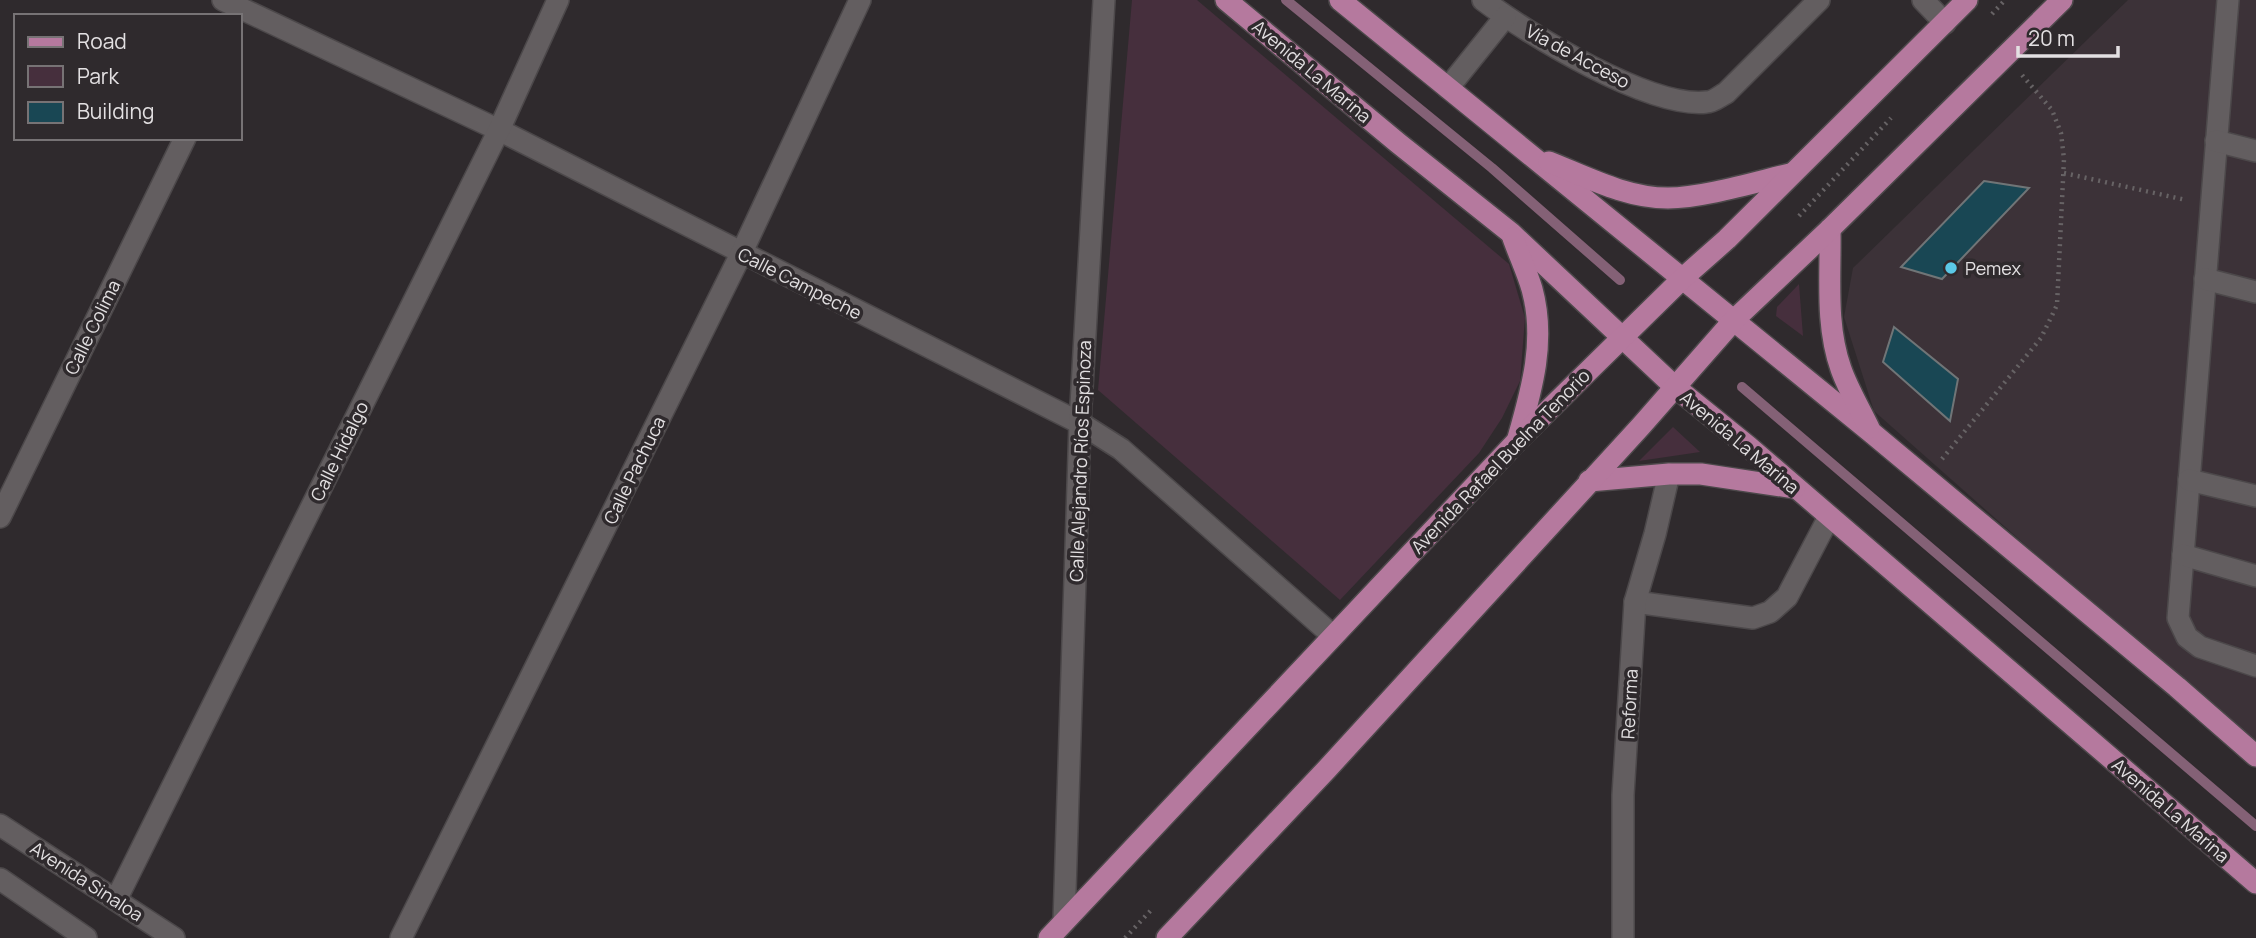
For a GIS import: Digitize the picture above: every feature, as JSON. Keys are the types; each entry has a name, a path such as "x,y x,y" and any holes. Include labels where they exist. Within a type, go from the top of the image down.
{"main road":[{"name":"Avenida La Marina","path":"1226,0 1511,233 1675,387 2256,883"},
{"path":"1340,0 1872,433 2256,756"},
{"name":"Avenida Rafael Buelna Tenorio","path":"1049,938 1518,440 1717,248 1967,0"},
{"path":"1167,938 1327,769 1734,320 2062,0"},
{"path":"1530,154 1620,190 1669,198 1695,195 1790,174"},
{"path":"1830,229 1829,307 1833,339 1841,370 1872,433"},
{"path":"1511,233 1532,288 1537,313 1534,381 1518,440"},
{"path":"1589,481 1669,474 1713,475 1795,488"}],"street":[{"name":"Calle Campeche","path":"223,0 499,130 1080,423 1121,449 1332,635"},
{"name":"Calle Hidalgo","path":"116,900 499,130 558,0"},
{"name":"Calle Pachuca","path":"401,938 741,254 860,0"},
{"name":"Calle Alejandro Ríos Espinoza","path":"1064,922 1080,423 1104,0"},
{"name":"Vía de Acceso","path":"1483,0 1505,17 1616,80 1665,97 1709,103 1726,93 1819,0"},
{"path":"1923,0 1945,23"},
{"path":"2228,0 2178,618 2187,637 2200,647 2256,666"},
{"name":"Vía de Acceso","path":"1448,88 1505,17"},
{"name":"Calle Colima","path":"0,517 184,140"},
{"path":"2216,141 2256,151"},
{"path":"2205,279 2256,292"},
{"name":"Reforma","path":"1623,938 1623,795 1634,602 1655,534 1669,474"},
{"path":"2189,480 2256,496"},
{"path":"1634,602 1753,618 1770,612 1787,597 1829,517"},
{"path":"2183,555 2256,576"},
{"name":"Avenida Sinaloa","path":"0,825 174,938"},
{"path":"0,879 81,937"}],"path":[{"path":"1926,478 2040,338 2057,305 2064,173 2060,133 2052,110 2006,55"},
{"path":"2064,173 2211,205"}],"shaded area":[{"path":"2128,0 2256,0 2256,749 1874,411 1844,317 1853,268"}],"green space":[{"path":"1132,0 1197,0 1509,264 1525,318 1520,381 1502,418 1479,453 1340,600 1098,390"},
{"path":"1799,284 1803,336 1776,316 1777,307"},
{"path":"1673,427 1700,452 1639,461"}],"building":[{"path":"1984,181 2029,188 1942,279 1901,267"},
{"path":"1894,327 1958,379 1950,421 1883,362"}],"waterway":[{"path":"1286,0 1492,168 1620,280"},
{"path":"1742,387 2256,826"}],"place":[{"name":"Pemex","path":"1951,268"}]}
